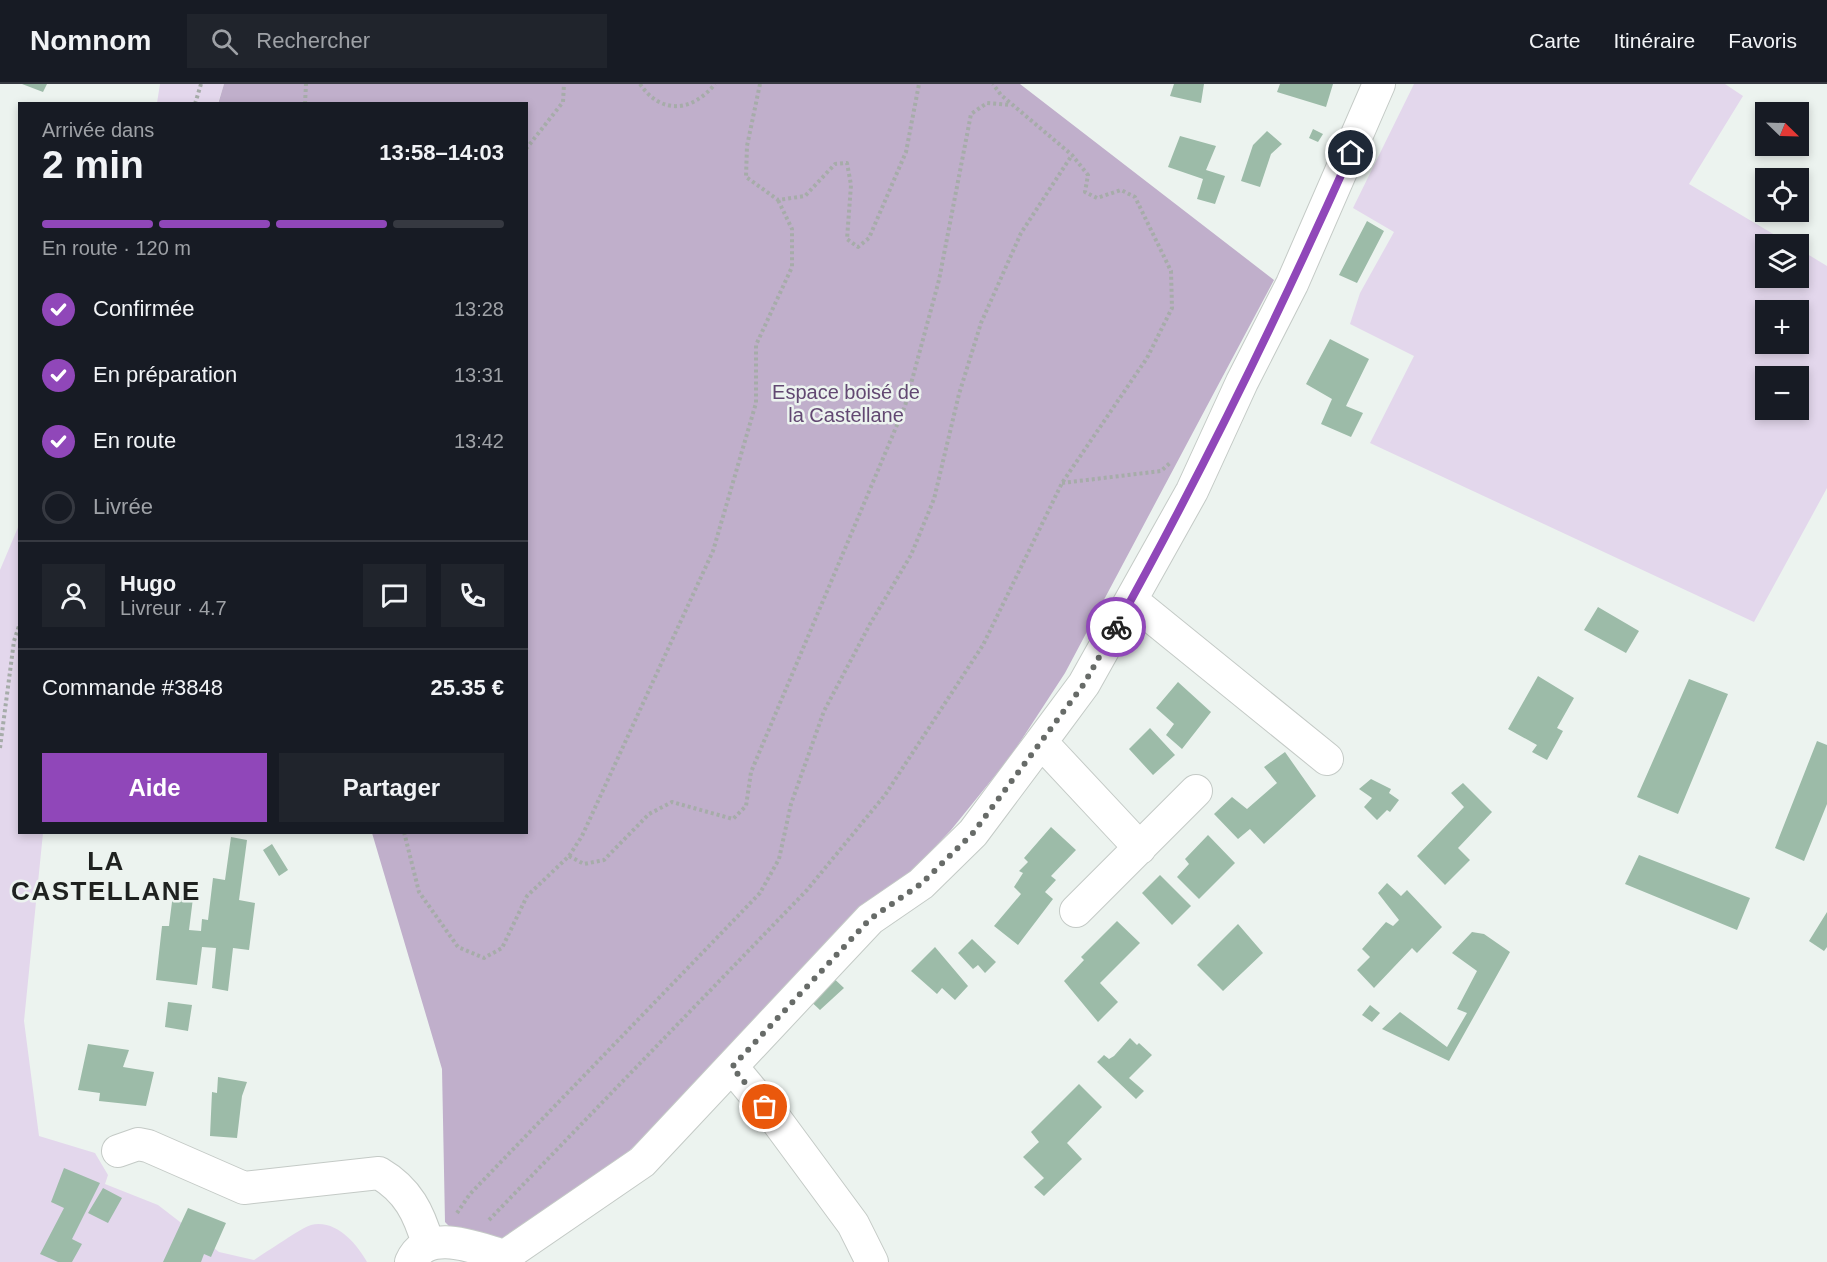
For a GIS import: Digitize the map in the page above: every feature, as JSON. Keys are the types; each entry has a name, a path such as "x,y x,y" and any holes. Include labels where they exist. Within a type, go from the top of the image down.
{"street":[{"path":"118,1151 138,1144 148,1146 244,1188 379,1173 408,1196 419,1214 429,1249 505,1256 642,1162 870,919 921,884 973,833 1084,684 1192,490 1242,382 1293,284 1379,84"},
{"path":"1131,600 1326,759"},
{"path":"1041,742 1140,848"},
{"path":"1076,911 1196,791"},
{"path":"732,1067 777,1121 853,1224 872,1262"}],"path":[{"path":"196,102 201,84"},
{"path":"305,102 306,84"},
{"path":"528,146 563,102 564,84"},
{"path":"640,84 650,99 673,108 704,98 715,84"},
{"path":"404,834 419,892 458,947 484,958 502,948 527,896 569,856 582,836 713,551 756,403 756,345 792,267 792,229 778,200 746,177 747,146 760,84"},
{"path":"778,200 805,196 834,164 847,164 851,185 847,239 858,247 869,238 906,152 920,84"},
{"path":"485,1224 807,890 885,795 983,645 1062,483 1147,358 1172,308 1171,271 1135,197 1121,190 1097,198 1085,192 1088,175 1072,155 1012,105 993,84"},
{"path":"569,856 584,864 604,860 648,814 672,802 734,819 746,806 751,772 905,406 939,280 970,114 987,103 1012,105"},
{"path":"429,1249 454,1231 456,1215 470,1194 760,892 779,859 791,804 824,711 910,555 934,499 959,394 981,323 1021,233 1072,155"},
{"path":"1062,483 1161,471"},
{"path":"0,748 17,641"}],"shaded area":[{"path":"160,84 224,84 218,102 157,102"},
{"path":"1414,84 1725,84 1743,96 1689,184 1773,234 1755,234 1755,288 1809,288 1809,255 1827,266 1827,488 1754,622 1370,443 1414,356 1350,324 1360,293 1394,232 1353,208"},
{"path":"18,527 18,834 43,834 24,1021 39,1136 95,1153 108,1175 105,1184 158,1205 219,1252 254,1260 292,1235 311,1225 320,1224 345,1234 367,1262 0,1262 0,570"}],"green space":[{"name":"Espace boisé de la Castellane","path":"224,84 1020,84 1274,280 1065,673 1011,756 951,830 727,1066 528,1238 509,1251 454,1231 445,1222 442,1069 372,834 528,834 528,102 219,102"}],"building":[{"path":"22,84 47,84 43,92"},
{"path":"1174,84 1204,84 1201,103 1170,96"},
{"path":"1280,84 1333,84 1326,107 1277,92"},
{"path":"1313,129 1323,134 1318,142 1309,138"},
{"path":"1267,131 1282,144 1271,154 1260,187 1241,181 1253,145"},
{"path":"1180,136 1216,146 1206,170 1225,176 1215,204 1197,199 1203,179 1168,167"},
{"path":"1367,221 1384,231 1357,283 1339,275"},
{"path":"1330,339 1369,359 1346,406 1363,413 1351,437 1321,424 1332,399 1306,384"},
{"path":"1598,607 1639,631 1626,653 1584,630"},
{"path":"1538,676 1574,698 1557,728 1563,731 1547,760 1532,752 1537,745 1508,729"},
{"path":"1689,679 1728,694 1678,814 1637,797"},
{"path":"1178,682 1211,712 1182,749 1166,735 1174,724 1156,708"},
{"path":"1150,728 1175,755 1153,775 1129,749"},
{"path":"1817,741 1827,745 1827,804 1804,861 1775,848"},
{"path":"1285,752 1316,796 1264,844 1250,829 1238,839 1214,814 1232,797 1247,809 1277,783 1264,767"},
{"path":"1371,779 1391,789 1389,793 1399,800 1390,812 1387,810 1377,820 1364,807 1372,798 1359,789"},
{"path":"1463,783 1492,812 1458,848 1470,860 1445,885 1417,856 1464,807 1451,793"},
{"path":"1051,827 1076,850 1051,876 1056,880 1045,892 1053,899 1018,945 994,926 1021,894 1014,887 1023,873 1019,871 1028,862 1024,858"},
{"path":"1208,835 1235,863 1199,899 1177,877 1189,864 1185,859"},
{"path":"231,837 247,840 239,900 255,903 249,950 233,948 228,991 212,988 216,948 202,947 197,985 156,980 162,926 169,926 173,894 193,898 189,930 201,931 202,919 208,920 213,878 225,880"},
{"path":"272,844 288,870 279,876 263,850"},
{"path":"1639,855 1750,898 1737,930 1625,884"},
{"path":"1160,875 1191,906 1172,925 1142,893"},
{"path":"1387,883 1401,896 1407,890 1442,927 1417,953 1412,948 1374,988 1357,970 1370,957 1362,949 1386,922 1393,926 1399,920 1378,893"},
{"path":"1827,912 1827,947 1824,951 1809,941"},
{"path":"1117,921 1140,943 1100,983 1118,1002 1098,1022 1064,981 1084,960 1081,957"},
{"path":"1238,924 1263,953 1223,991 1197,965"},
{"path":"1472,932 1484,934 1510,952 1449,1061 1382,1029 1400,1012 1447,1047 1467,1013 1457,1009 1477,971 1452,953"},
{"path":"972,939 996,962 985,973 978,965 973,969 958,953"},
{"path":"935,947 968,986 955,1000 942,988 937,994 911,971"},
{"path":"828,973 844,988 820,1010 805,996"},
{"path":"168,1002 192,1005 188,1031 165,1027"},
{"path":"1370,1005 1380,1013 1372,1022 1362,1015"},
{"path":"1130,1038 1152,1055 1129,1078 1144,1091 1136,1099 1097,1062 1104,1055 1109,1059 1114,1056"},
{"path":"88,1044 129,1050 123,1067 154,1072 146,1106 99,1101 100,1093 78,1090"},
{"path":"218,1077 247,1082 242,1096 237,1138 210,1136 212,1092 217,1093"},
{"path":"1079,1084 1102,1107 1067,1143 1082,1159 1044,1196 1034,1187 1044,1178 1023,1157 1039,1142 1031,1132"},
{"path":"64,1168 100,1183 72,1239 82,1244 72,1262 58,1262 40,1254 64,1208 51,1202"},
{"path":"103,1188 122,1198 108,1223 88,1213"},
{"path":"188,1208 226,1223 211,1257 204,1254 201,1262 163,1262"}],"way so far":[{"path":"765,1107 732,1067 870,919 921,884 973,833 1084,684 1116,627"}],"district":[{"name":"LA CASTELLANE","path":"106,876"}],"route":[{"path":"1116,627 1192,490 1242,382 1293,284 1351,153"}]}
